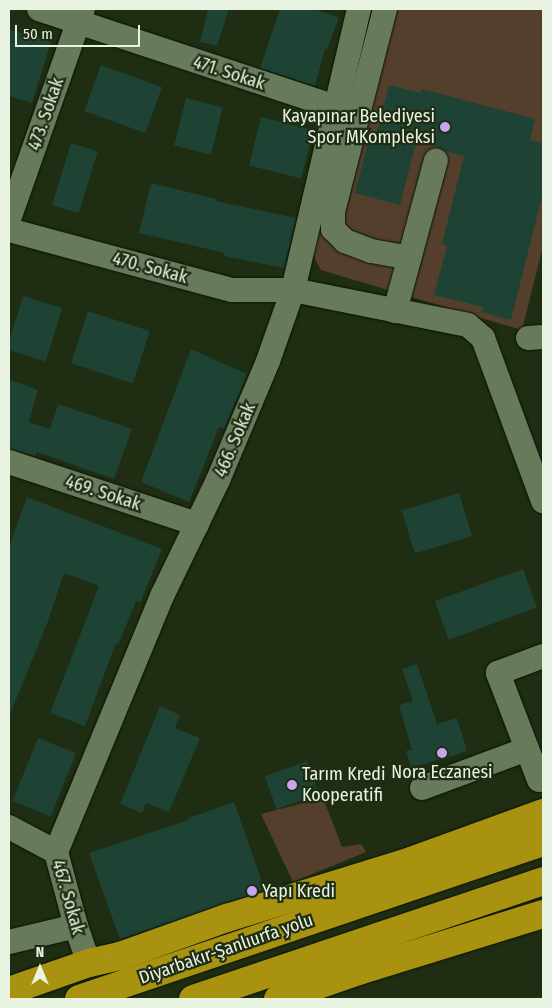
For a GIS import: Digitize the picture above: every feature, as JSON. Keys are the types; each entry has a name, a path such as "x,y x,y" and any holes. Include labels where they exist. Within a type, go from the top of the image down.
{"highway":[{"path":"9,991 89,963 120,956 227,918 411,861 543,814"},
{"path":"411,861 543,837"},
{"name":"Diyarbakır-Şanlıurfa yolu","path":"79,999 543,842"},
{"name":"Diyarbakır-Şanlıurfa yolu","path":"193,999 543,882"},
{"path":"423,922 534,917"},
{"path":"278,999 359,971 534,917"}],"street":[{"name":"471. Sokak","path":"39,9 81,16 335,107"},
{"name":"466. Sokak","path":"56,852 162,596 218,480 268,361 293,290 359,9"},
{"path":"385,9 333,211 333,229 345,241 371,251 409,258"},
{"name":"473. Sokak","path":"9,219 81,16"},
{"path":"395,311 436,160"},
{"name":"470. Sokak","path":"9,230 232,290 293,290 468,325 483,338 543,501"},
{"name":"469. Sokak","path":"9,462 197,524"},
{"path":"539,780 498,673 543,656"},
{"path":"422,788 526,749"},
{"name":"467. Sokak","path":"9,827 56,852 76,926 89,963"},
{"path":"9,942 76,926"}],"shaded area":[{"name":"Kayapınar Belediyesi Spor MKompleksi","path":"378,9 543,9 543,246 522,330 321,270 316,261 313,251"},
{"path":"323,798 342,847 361,844 366,852 293,882 261,814"}],"building":[{"path":"208,9 229,9 217,46 200,42"},
{"path":"280,9 313,9 339,17 327,50 325,49 315,86 260,68"},
{"path":"9,29 51,42 32,103 9,96"},
{"path":"101,65 162,87 145,133 84,111"},
{"path":"389,85 421,93 422,89 535,119 530,140 543,143 543,192 511,320 481,312 483,307 434,295 447,246 442,244 464,156 439,147 416,143 400,205 355,193 371,131 377,132"},
{"path":"186,98 223,107 211,155 174,146"},
{"path":"261,117 313,130 301,179 249,166"},
{"path":"71,143 98,151 79,213 52,205"},
{"path":"151,183 216,199 216,201 296,218 284,268 224,256 225,253 139,233"},
{"path":"23,296 62,308 46,362 9,350 9,342"},
{"path":"88,311 150,331 133,383 71,363"},
{"path":"191,349 247,374 224,429 219,427 189,502 141,482"},
{"path":"9,379 38,390 29,422 50,429 58,404 132,429 114,479 37,452 36,456 9,449"},
{"path":"459,493 472,536 415,554 402,511"},
{"path":"27,497 162,549 140,603 136,601 118,645 116,643 85,726 50,713 99,586 64,573 48,621 9,717 9,547"},
{"path":"523,569 537,608 449,640 435,601"},
{"path":"417,664 437,724 457,718 467,751 411,768 406,751 412,750 399,705 413,701 402,669"},
{"path":"160,706 180,715 175,728 200,738 169,812 146,803 142,813 120,804"},
{"path":"38,738 76,753 51,816 13,801"},
{"name":"Tarım Kredi Kooperatifi","path":"307,761 319,794 277,809 265,776"},
{"path":"234,802 265,890 120,939 89,853 189,820 186,819"}],"place":[{"name":"Kayapınar Belediyesi Spor MKompleksi","path":"445,127"},
{"name":"Nora Eczanesi","path":"442,753"},
{"name":"Tarım Kredi Kooperatifi","path":"292,785"},
{"name":"Yapı Kredi","path":"252,891"}]}
